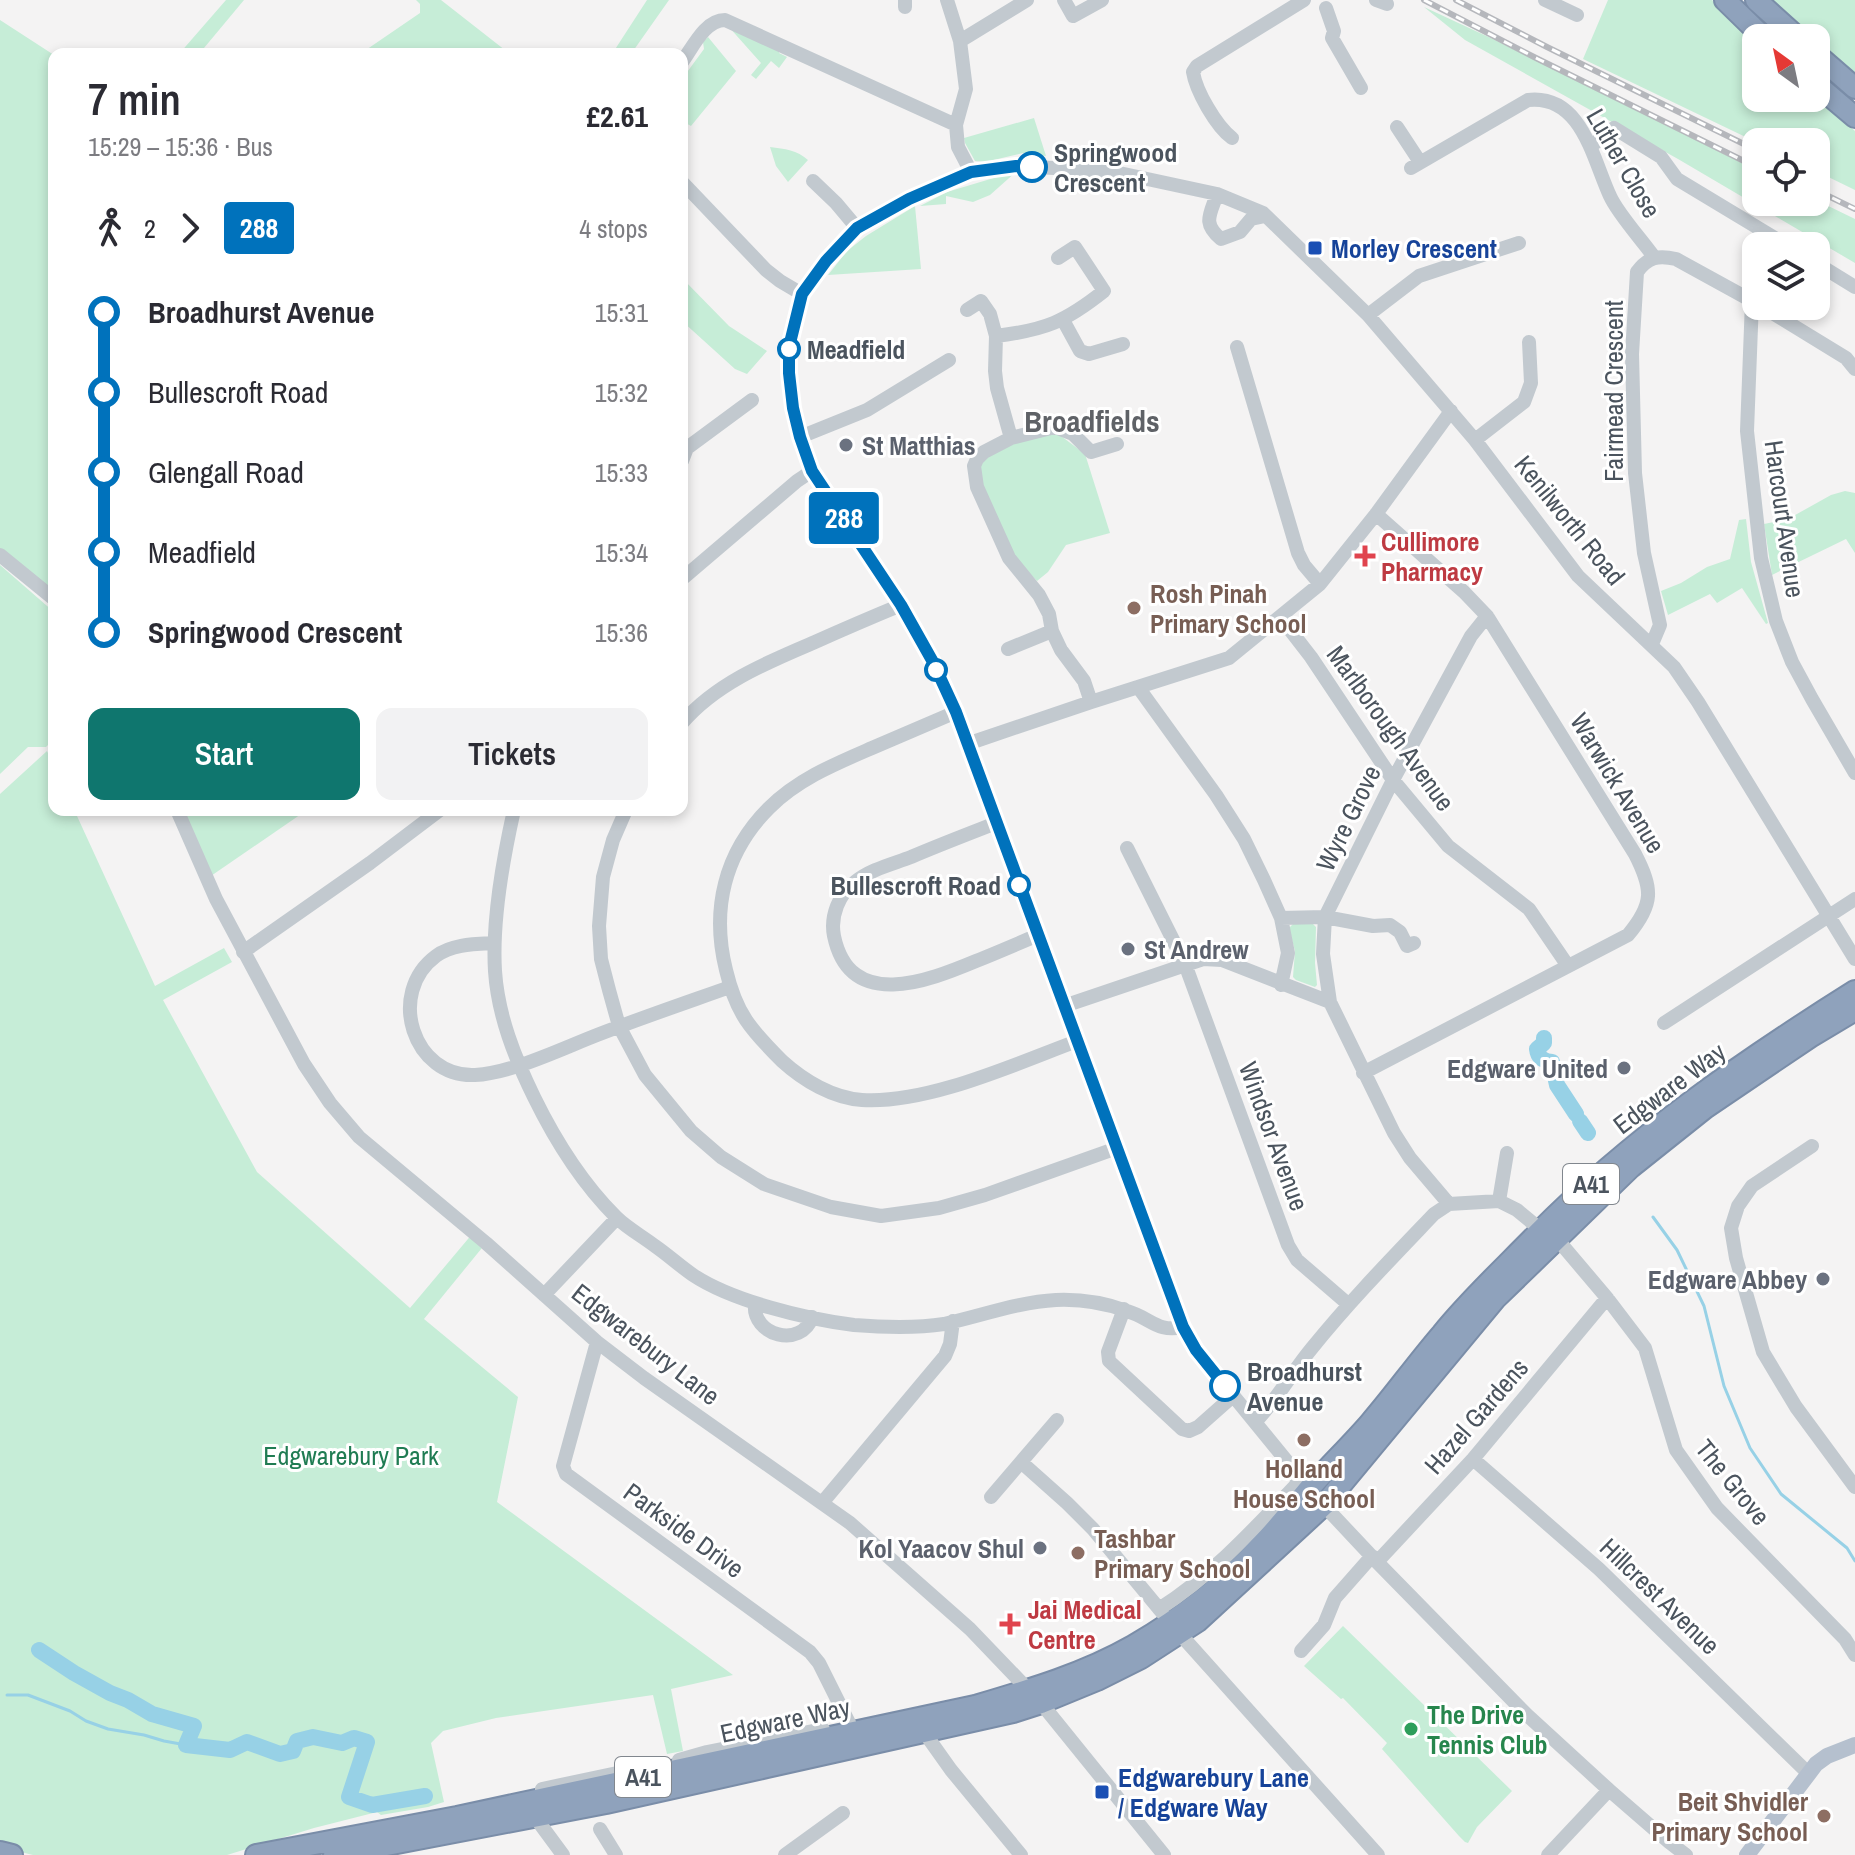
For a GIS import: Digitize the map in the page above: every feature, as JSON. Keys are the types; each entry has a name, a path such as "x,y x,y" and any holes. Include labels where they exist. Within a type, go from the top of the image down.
{"highway":[{"path":"1725,0 1750,24"},
{"path":"1756,0 1783,24"},
{"path":"1830,66 1855,88"},
{"path":"1830,96 1855,117"},
{"name":"Edgware Way","path":"256,1855 851,1728 1035,1697 1097,1680 1141,1658 1170,1622 1228,1578 1312,1491 1358,1464 1548,1235 1618,1158 1698,1095 1855,991"},
{"name":"Edgware Way","path":"1170,1622 1198,1621 1369,1424 1444,1330 1548,1235 1705,1108 1855,1010"},
{"name":"Edgware Way","path":"334,1855 535,1817 1013,1712 1035,1697"},
{"path":"0,1852 12,1855"}],"main road":[{"path":"1747,1855 1816,1764 1855,1745"}],"street":[{"path":"947,0 960,41 966,89 956,125 958,147 971,172"},
{"path":"960,41 1027,0"},
{"path":"1064,0 1073,16 1102,0"},
{"path":"1232,138 1217,122 1194,81 1193,72 1197,66 1304,0"},
{"path":"1310,0 1317,7 1331,4 1332,38 1361,88"},
{"path":"1545,0 1577,15"},
{"path":"688,54 709,24 725,20 956,125"},
{"name":"Luther Close","path":"1397,127 1415,165 1528,100 1541,99 1556,104 1571,116 1591,146 1611,199 1654,257"},
{"path":"1591,146 1614,128 1661,157 1677,179 1765,232"},
{"name":"Kenilworth Road","path":"802,294 826,261 857,228 909,199 971,172 1016,166 1110,171 1217,194 1265,216 1368,315 1475,440 1578,576 1674,667 1855,959"},
{"path":"813,181 857,228"},
{"path":"688,188 766,270 802,294 789,347 789,373 800,437 812,471 901,605 933,662 956,712 1183,1327 1196,1350 1312,1491 1374,1559 1527,1715 1686,1855"},
{"path":"1217,194 1208,221 1212,231 1221,239 1240,232 1251,219 1265,216"},
{"path":"1368,315 1419,276 1519,243"},
{"path":"996,336 1026,332 1063,320 1104,291 1075,247 1058,258"},
{"path":"1654,257 1676,259 1742,295"},
{"name":"Fairmead Crescent","path":"1652,644 1660,625 1644,553 1635,473 1632,354 1637,272 1654,257"},
{"path":"1830,272 1855,287"},
{"path":"967,310 987,297 996,336 997,388 1011,438"},
{"path":"1063,320 1080,351 1089,354 1123,344"},
{"name":"Harcourt Avenue","path":"1756,320 1747,431 1761,558 1776,621 1792,662 1855,773"},
{"path":"1785,320 1846,358 1855,369"},
{"path":"1475,440 1524,402 1531,383 1529,342"},
{"path":"1237,347 1298,553 1320,584"},
{"path":"800,437 867,410 949,360"},
{"path":"688,447 752,400"},
{"path":"967,744 1229,658 1320,584 1451,411"},
{"path":"1091,702 1084,681 1061,650 1039,595 1009,558 977,487 974,466 984,452 1011,438 1055,427 1073,434 1091,452 1117,444"},
{"path":"688,574 812,471"},
{"name":"Warwick Avenue","path":"1363,1073 1628,935 1642,918 1649,895 1645,874 1635,854 1487,616 1376,514"},
{"path":"0,555 48,594"},
{"path":"688,716 726,686 761,665 901,605"},
{"name":"Wyre Grove","path":"1325,917 1393,780 1471,636 1487,616"},
{"name":"Marlborough Avenue","path":"1280,617 1311,657 1393,780 1448,846 1529,909 1568,966"},
{"path":"1008,649 1052,631"},
{"path":"1138,687 1244,839 1281,918 1288,953 1281,985"},
{"path":"956,712 829,766 793,787 767,810 742,842 727,875 719,912 720,946 730,987 745,1019 792,1070 824,1090 860,1100 904,1098 954,1086 1077,1041"},
{"name":"Edgwarebury Lane","path":"180,816 216,899 304,1064 330,1103 359,1137 486,1243 597,1342 850,1523 970,1629 1035,1697 1164,1855"},
{"path":"243,952 432,816"},
{"path":"513,816 504,852 494,943 495,974 506,1029 544,1117 569,1159 617,1218 694,1276 755,1303 812,1317 889,1327 942,1324 1055,1300 1085,1301 1124,1309 1166,1329 1183,1327"},
{"path":"623,816 603,877 599,926 601,959 619,1026 645,1075 691,1131 764,1184 831,1207 881,1216 939,1208 985,1195 1117,1148"},
{"path":"996,823 854,882 834,912 832,926 836,943 852,971 866,981 907,984 942,975 1038,935"},
{"name":"Windsor Avenue","path":"1127,848 1185,964 1288,1245 1297,1260 1348,1304"},
{"path":"1664,1023 1855,899"},
{"path":"1281,918 1325,917 1373,926 1390,925 1400,932 1407,946 1414,943"},
{"path":"1325,917 1323,954 1330,1002 1394,1133 1410,1158 1449,1204"},
{"path":"494,943 463,945 437,955 416,976 409,996 415,1039 441,1067 475,1075 519,1065 730,987"},
{"path":"1064,1006 1203,959 1222,960 1330,1002"},
{"path":"1812,1146 1752,1186 1738,1206 1731,1228 1736,1258 1763,1352 1796,1407 1855,1487"},
{"path":"1255,1422 1348,1304 1434,1214 1449,1204 1499,1201 1507,1153"},
{"name":"The Grove","path":"1499,1201 1517,1210 1563,1246 1607,1298 1645,1348 1676,1450 1684,1462 1717,1508 1845,1639 1855,1655"},
{"path":"544,1295 617,1218"},
{"name":"Hazel Gardens","path":"1301,1651 1324,1625 1335,1598 1473,1459 1607,1298"},
{"path":"755,1303 759,1324 780,1335 803,1331 812,1317"},
{"path":"1124,1309 1108,1352 1109,1361 1182,1429 1189,1431 1198,1427 1233,1396"},
{"path":"822,1503 938,1366 950,1344 953,1321"},
{"name":"Parkside Drive","path":"597,1342 563,1466 566,1474 810,1652 819,1663 851,1728"},
{"path":"991,1497 1057,1420"},
{"name":"Hillcrest Avenue","path":"1473,1459 1599,1569 1808,1773"},
{"path":"1021,1462 1093,1529 1170,1622 1378,1855"},
{"path":"1170,1622 1212,1570 1296,1485 1312,1491"},
{"name":"Edgware Way","path":"460,1812 606,1774 688,1758 707,1752 712,1741 726,1739 734,1747 851,1728"},
{"path":"924,1732 1021,1855"},
{"path":"1548,1855 1609,1790"},
{"path":"785,1855 843,1813"},
{"path":"535,1817 563,1855"},
{"path":"600,1829 616,1855"}],"green space":[{"path":"226,0 244,0 204,48 184,48"},
{"path":"416,0 441,0 502,48 369,48 420,13 420,4"},
{"path":"647,0 669,0 635,48 616,48"},
{"path":"1608,0 1712,0 1742,30 1742,112 1830,112 1830,109 1855,131 1855,190 1830,178 1830,128 1742,128 1742,135 1583,59"},
{"path":"1765,0 1855,0 1855,75 1830,56 1830,24 1792,24"},
{"path":"1424,7 1742,163 1742,197 1678,159 1465,40"},
{"path":"0,20 48,51 48,586 0,553"},
{"path":"728,26 780,50 779,53 787,57 779,68 771,61 756,79 751,75 761,63"},
{"path":"708,37 736,71 691,126 688,124 688,71 704,49 703,42"},
{"path":"1034,118 1046,156 1023,153 985,162 975,161 965,143 964,138"},
{"path":"770,147 795,152 808,160 788,182 776,166"},
{"path":"1017,171 990,195 973,202 946,196 946,204 920,206 947,192"},
{"path":"915,206 921,269 828,275 847,251"},
{"path":"1830,207 1855,219 1855,263 1830,248 1830,232 1802,232 1775,216 1830,216"},
{"path":"688,284 729,326 767,351 747,374 735,369 688,326"},
{"path":"1044,433 1057,433 1085,454 1110,533 1066,545 1048,572 1037,581 1013,557 976,474 981,460 994,451"},
{"path":"1845,491 1855,493 1855,553 1846,539 1772,575 1764,524 1788,519 1831,495"},
{"path":"1746,519 1751,562 1768,623 1742,588 1717,603 1710,594 1668,615 1661,591 1707,567 1730,559 1739,520"},
{"path":"0,565 48,607 48,745 28,747 0,774"},
{"name":"Edgwarebury Park","path":"47,751 48,816 77,816 155,986 224,948 232,962 163,1000 257,1172 410,1308 473,1233 486,1243 424,1319 518,1397 497,1502 733,1675 671,1689 683,1751 667,1754 653,1695 496,1718 443,1731 431,1743 444,1802 381,1815 377,1812 227,1855 33,1855 0,1847 0,794"},
{"path":"180,816 298,816 208,878"},
{"path":"1293,924 1313,924 1316,927 1315,987 1293,977 1295,951 1289,928"},
{"name":"The Drive Tennis Club","path":"1343,1626 1512,1791 1477,1827 1468,1843 1382,1749 1387,1743 1343,1698 1304,1666"}],"waterway":[{"path":"1544,1038 1544,1043 1537,1049 1539,1055 1552,1062 1557,1085 1576,1114"},
{"path":"1580,1121 1588,1133"},
{"path":"1653,1217 1677,1250 1704,1306 1724,1386 1750,1448 1781,1494 1847,1548 1855,1561"},
{"path":"39,1650 74,1673 152,1714 194,1726 186,1745 230,1750 247,1742 280,1754 293,1751 297,1741 313,1737 342,1743 354,1738 367,1742 349,1797 372,1805 425,1796"},
{"path":"7,1695 28,1695 108,1729 186,1745"}],"railway":[{"path":"1424,0 1742,160"},
{"path":"1456,0 1742,143"},
{"path":"1830,197 1855,209"}],"bus line":[{"name":"288","path":"1032,167 971,172 909,199 857,228 826,261 802,294 789,347 793,404 812,471 901,605 933,662 956,712 1183,1327 1196,1350 1225,1386"}],"place":[{"name":"Springwood Crescent","path":"1032,167"},
{"name":"Morley Crescent","path":"1315,248"},
{"name":"Meadfield","path":"789,349"},
{"name":"St Matthias","path":"846,445"},
{"name":"Cullimore Pharmacy","path":"1365,556"},
{"name":"Rosh Pinah Primary School","path":"1134,608"},
{"name":"Bullescroft Road","path":"1019,885"},
{"name":"St Andrew","path":"1128,949"},
{"name":"Edgware United","path":"1624,1068"},
{"name":"Edgware Abbey","path":"1823,1279"},
{"name":"Broadhurst Avenue","path":"1225,1386"},
{"name":"Holland House School","path":"1304,1440"},
{"name":"Kol Yaacov Shul","path":"1040,1548"},
{"name":"Tashbar Primary School","path":"1078,1553"},
{"name":"Jai Medical Centre","path":"1010,1624"},
{"name":"The Drive Tennis Club","path":"1411,1729"},
{"name":"Edgwarebury Lane / Edgware Way","path":"1102,1792"},
{"name":"Beit Shvidler Primary School","path":"1824,1816"}],"district":[{"name":"Broadfields","path":"1092,421"}]}
